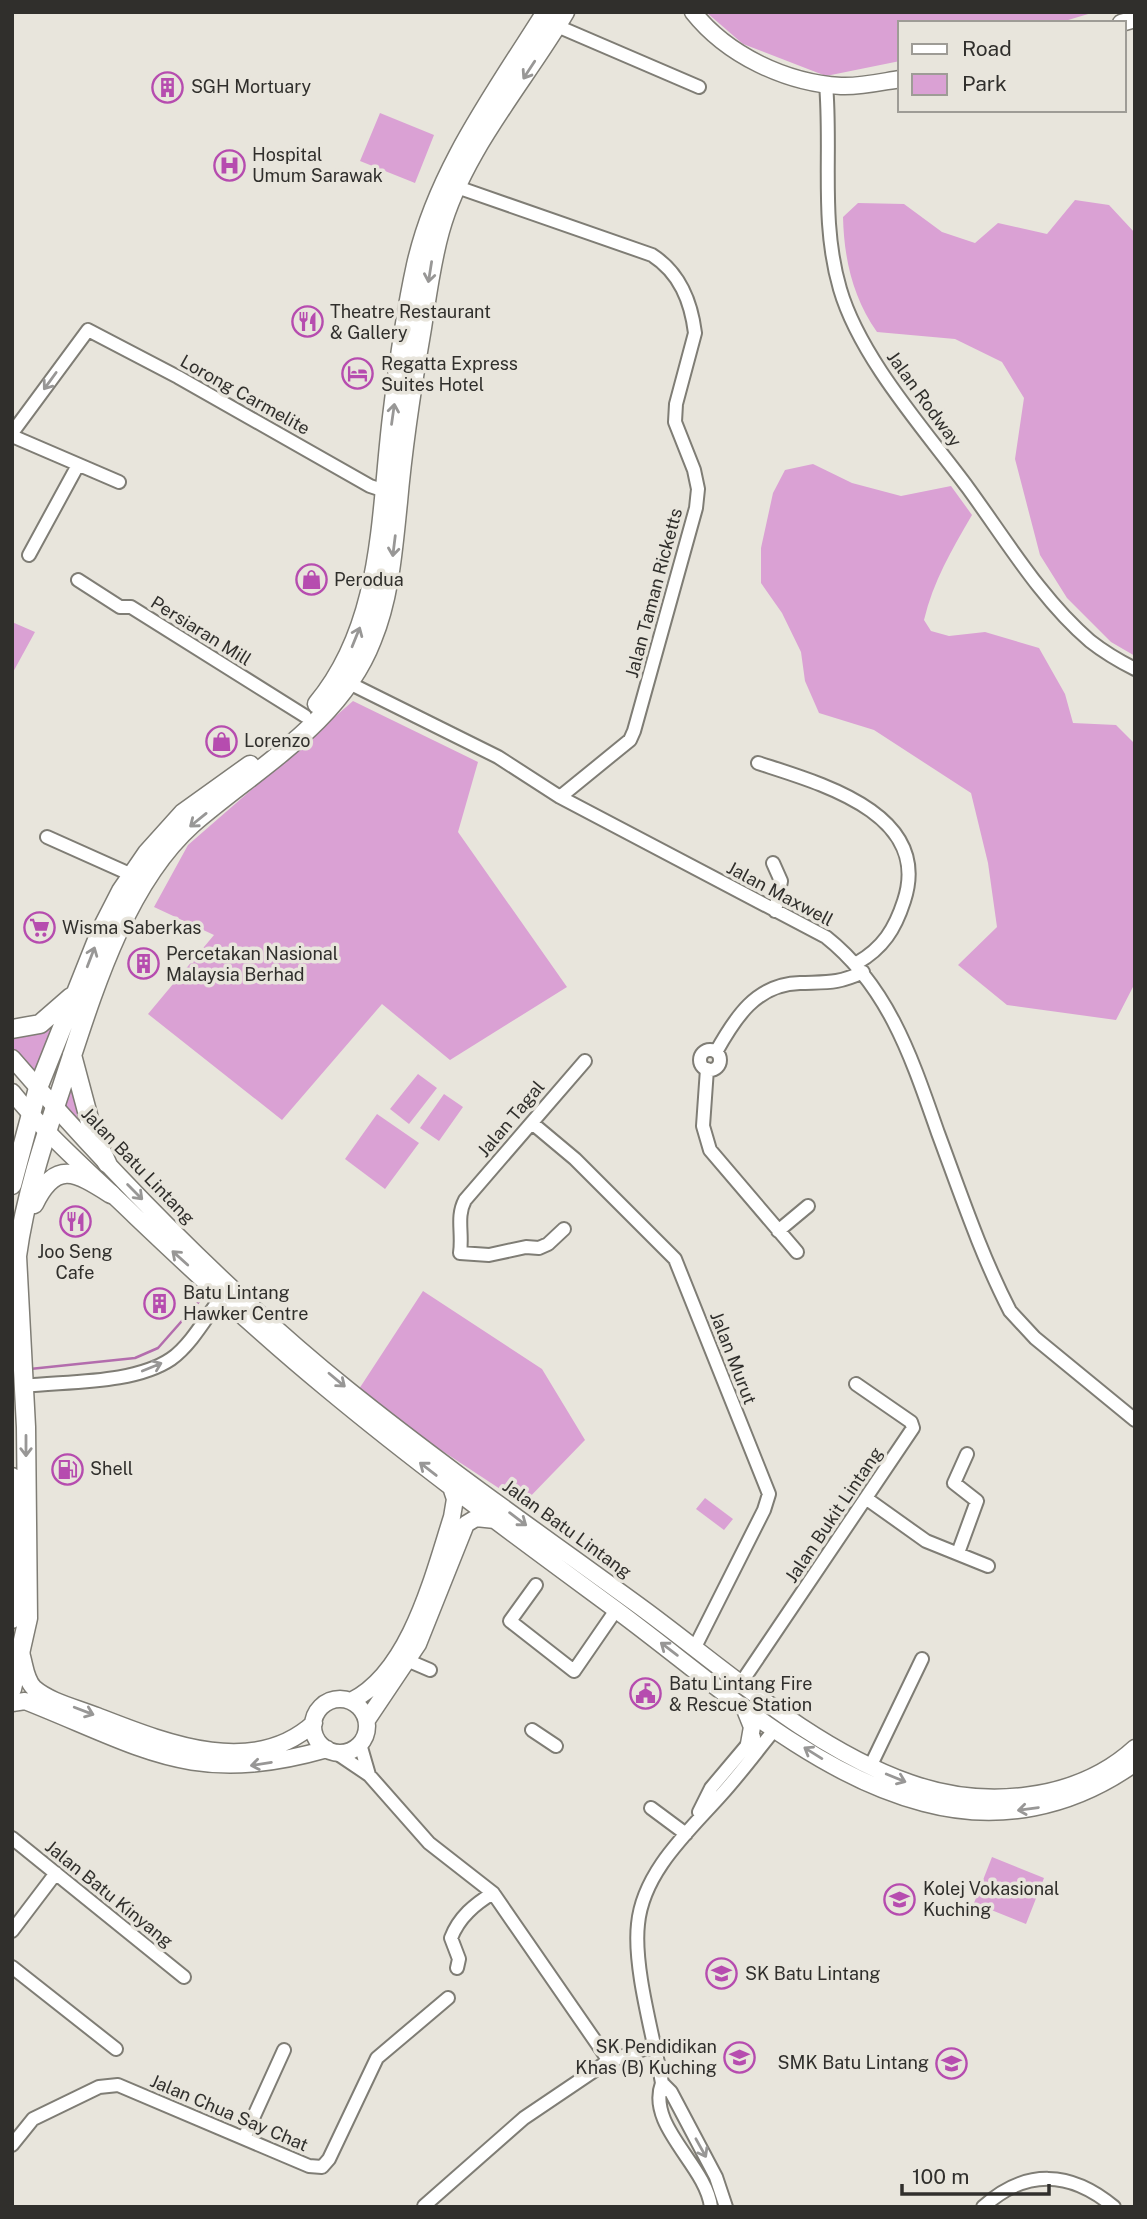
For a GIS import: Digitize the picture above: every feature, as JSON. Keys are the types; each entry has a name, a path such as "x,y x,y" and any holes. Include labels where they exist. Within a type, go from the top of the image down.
{"main road":[{"path":"693,12 719,37 765,67 826,84 850,85 898,79"},
{"path":"12,1689 22,1653 27,1618 24,1382 17,1281 20,1232 46,1132 94,990 127,916 171,847 192,825 287,750 349,683 372,642 390,576 413,375 432,262 457,187 472,156 556,17"},
{"path":"12,1185 38,1088 101,930 132,875 158,839 183,813 279,743 305,716 342,669 356,636 376,572 392,415 410,299 427,226 443,183 458,155 556,17"},
{"path":"12,1029 40,1024 60,1010 78,989"},
{"path":"72,1055 92,1130 107,1163"},
{"name":"Jalan Batu Lintang","path":"12,1059 107,1163 210,1268 348,1390 525,1524 821,1738 870,1767 938,1791 1015,1797 1041,1794 1087,1779 1135,1748"},
{"name":"Jalan Batu Lintang","path":"12,1092 46,1132 111,1194 321,1385 451,1487 743,1704 866,1782 924,1803 956,1810 992,1813 1041,1808 1092,1790 1131,1767"},
{"path":"20,1232 38,1196 55,1176 69,1172 80,1174 111,1194"},
{"path":"12,1477 12,1619"},
{"path":"351,1701 366,1693 382,1679 407,1638 452,1517 455,1499 451,1487"},
{"path":"367,1720 409,1661 466,1524 476,1518 495,1520"},
{"path":"12,1703 25,1701 155,1755 196,1764 248,1766 331,1751 344,1753 360,1745 368,1728 361,1708 351,1701 341,1699 323,1705 314,1723 290,1741 257,1749 222,1751 173,1744 47,1696 28,1681 22,1653"},
{"path":"748,1687 773,1723 821,1738"},
{"path":"743,1704 752,1727 749,1744"},
{"path":"314,1723 317,1740 331,1751"}],"street":[{"path":"556,17 699,88"},
{"name":"Jalan Rodway","path":"826,84 830,121 826,161 828,227 840,290 871,358 1054,604 1090,641 1135,669"},
{"name":"Jalan Taman Ricketts","path":"457,187 652,255 667,265 679,281 694,323 695,334 676,404 675,422 694,470 698,489 685,557 630,740 560,797"},
{"name":"Lorong Carmelite","path":"12,434 88,330 178,377 370,486 385,491"},
{"path":"12,434 119,482"},
{"path":"29,555 78,465"},
{"name":"Persiaran Mill","path":"78,580 120,607 131,607 305,716"},
{"name":"Jalan Maxwell","path":"349,683 498,757 560,797 826,937 860,967 901,1035 1010,1311 1035,1338 1135,1420"},
{"path":"758,763 831,788 864,806 894,832 907,856 910,874 899,918 883,945 839,983 798,983 770,988 742,1010 716,1052 719,1063 714,1069 707,1069 703,1126 710,1150 797,1252"},
{"path":"47,837 132,875"},
{"path":"773,863 781,881 775,911"},
{"name":"Jalan Tagal","path":"564,1230 539,1248 526,1247 489,1255 460,1253 462,1233 458,1216 465,1200 585,1062"},
{"name":"Jalan Murut","path":"532,1123 575,1159 675,1259 769,1494 764,1510 695,1647"},
{"path":"778,1231 808,1206"},
{"path":"24,1382 127,1376 151,1369 173,1358 222,1296"},
{"name":"Jalan Bukit Lintang","path":"748,1687 913,1428 911,1422 856,1384"},
{"path":"958,1553 977,1501 954,1483 967,1454"},
{"path":"867,1499 926,1541 988,1566"},
{"path":"536,1585 510,1621 574,1671 616,1610"},
{"path":"870,1767 922,1659"},
{"path":"409,1661 430,1670"},
{"path":"711,2207 710,2197 692,2162 660,2108 657,2096 662,2083 640,1961 637,1925 649,1882 749,1744 773,1723"},
{"path":"716,1792 773,1723"},
{"path":"531,1730 556,1746"},
{"path":"360,1745 369,1774"},
{"path":"331,1751 369,1774 429,1843 493,1893 607,2058 616,2059 655,2045"},
{"path":"651,1808 686,1834"},
{"name":"Jalan Batu Kinyang","path":"12,1838 184,1977"},
{"path":"12,1931 56,1873"},
{"path":"457,1968 459,1959 451,1938 455,1928 462,1917 493,1893"},
{"path":"12,1966 116,2049"},
{"name":"Jalan Chua Say Chat","path":"12,2145 33,2119 108,2084 118,2085 309,2166 322,2167 329,2159 377,2058 448,1998"},
{"path":"243,2138 284,2050"},
{"path":"424,2206 524,2118 604,2064 607,2058"},
{"path":"662,2083 671,2092 716,2177 726,2207"},
{"path":"984,2207 1011,2185 1057,2178 1095,2190 1114,2207"}],"green space":[{"path":"706,12 1095,12 1065,21 898,21 898,61 826,76 743,44"},
{"path":"380,113 434,135 415,183 360,161"},
{"path":"1075,200 1109,205 1135,233 1135,656 1111,642 1067,598 1040,555 1015,459 1024,398 1002,362 955,339 877,332 856,292 845,248 843,217 858,203 904,204 942,232 975,243 998,223 1047,234"},
{"path":"813,464 852,483 901,496 951,486 972,515 932,592 924,620 931,631 949,636 985,632 1039,648 1065,694 1073,723 1116,725 1135,744 1135,983 1116,1020 1007,1005 958,965 997,927 988,863 971,793 874,730 819,713 805,681 801,652 782,613 761,583 761,548 773,493 785,470"},
{"path":"12,622 35,632 12,674"},
{"path":"353,701 478,762 458,832 567,987 450,1060 382,1004 282,1120 148,1014 214,935 154,907 188,845"},
{"path":"57,1020 35,1075 12,1048 12,1033 30,1035"},
{"path":"418,1074 437,1088 409,1124 390,1109"},
{"path":"71,1077 86,1131 63,1109"},
{"path":"444,1094 463,1107 439,1141 420,1128"},
{"path":"377,1114 419,1143 385,1189 345,1159"},
{"path":"423,1291 542,1369 585,1440 523,1504 409,1429 359,1389"},
{"path":"705,1498 733,1519 724,1530 696,1509"},
{"path":"992,1857 1044,1878 1026,1924 974,1903"}],"waterway":[{"path":"30,1369 135,1358 158,1348 203,1297"}],"place":[{"name":"SGH Mortuary","path":"168,87"},
{"name":"Hospital Umum Sarawak","path":"229,165"},
{"name":"Theatre Restaurant & Gallery","path":"307,322"},
{"name":"Regatta Express Suites Hotel","path":"358,374"},
{"name":"Perodua","path":"311,580"},
{"name":"Lorenzo","path":"221,741"},
{"name":"Wisma Saberkas","path":"39,928"},
{"name":"Percetakan Nasional Malaysia Berhad","path":"143,964"},
{"name":"Joo Seng Cafe","path":"75,1221"},
{"name":"Batu Lintang Hawker Centre","path":"160,1303"},
{"name":"Shell","path":"67,1469"},
{"name":"Batu Lintang Fire & Rescue Station","path":"646,1694"},
{"name":"Kolej Vokasional Kuching","path":"900,1899"},
{"name":"SK Batu Lintang","path":"722,1974"},
{"name":"SK Pendidikan Khas (B) Kuching","path":"740,2057"},
{"name":"SMK Batu Lintang","path":"952,2063"}]}
